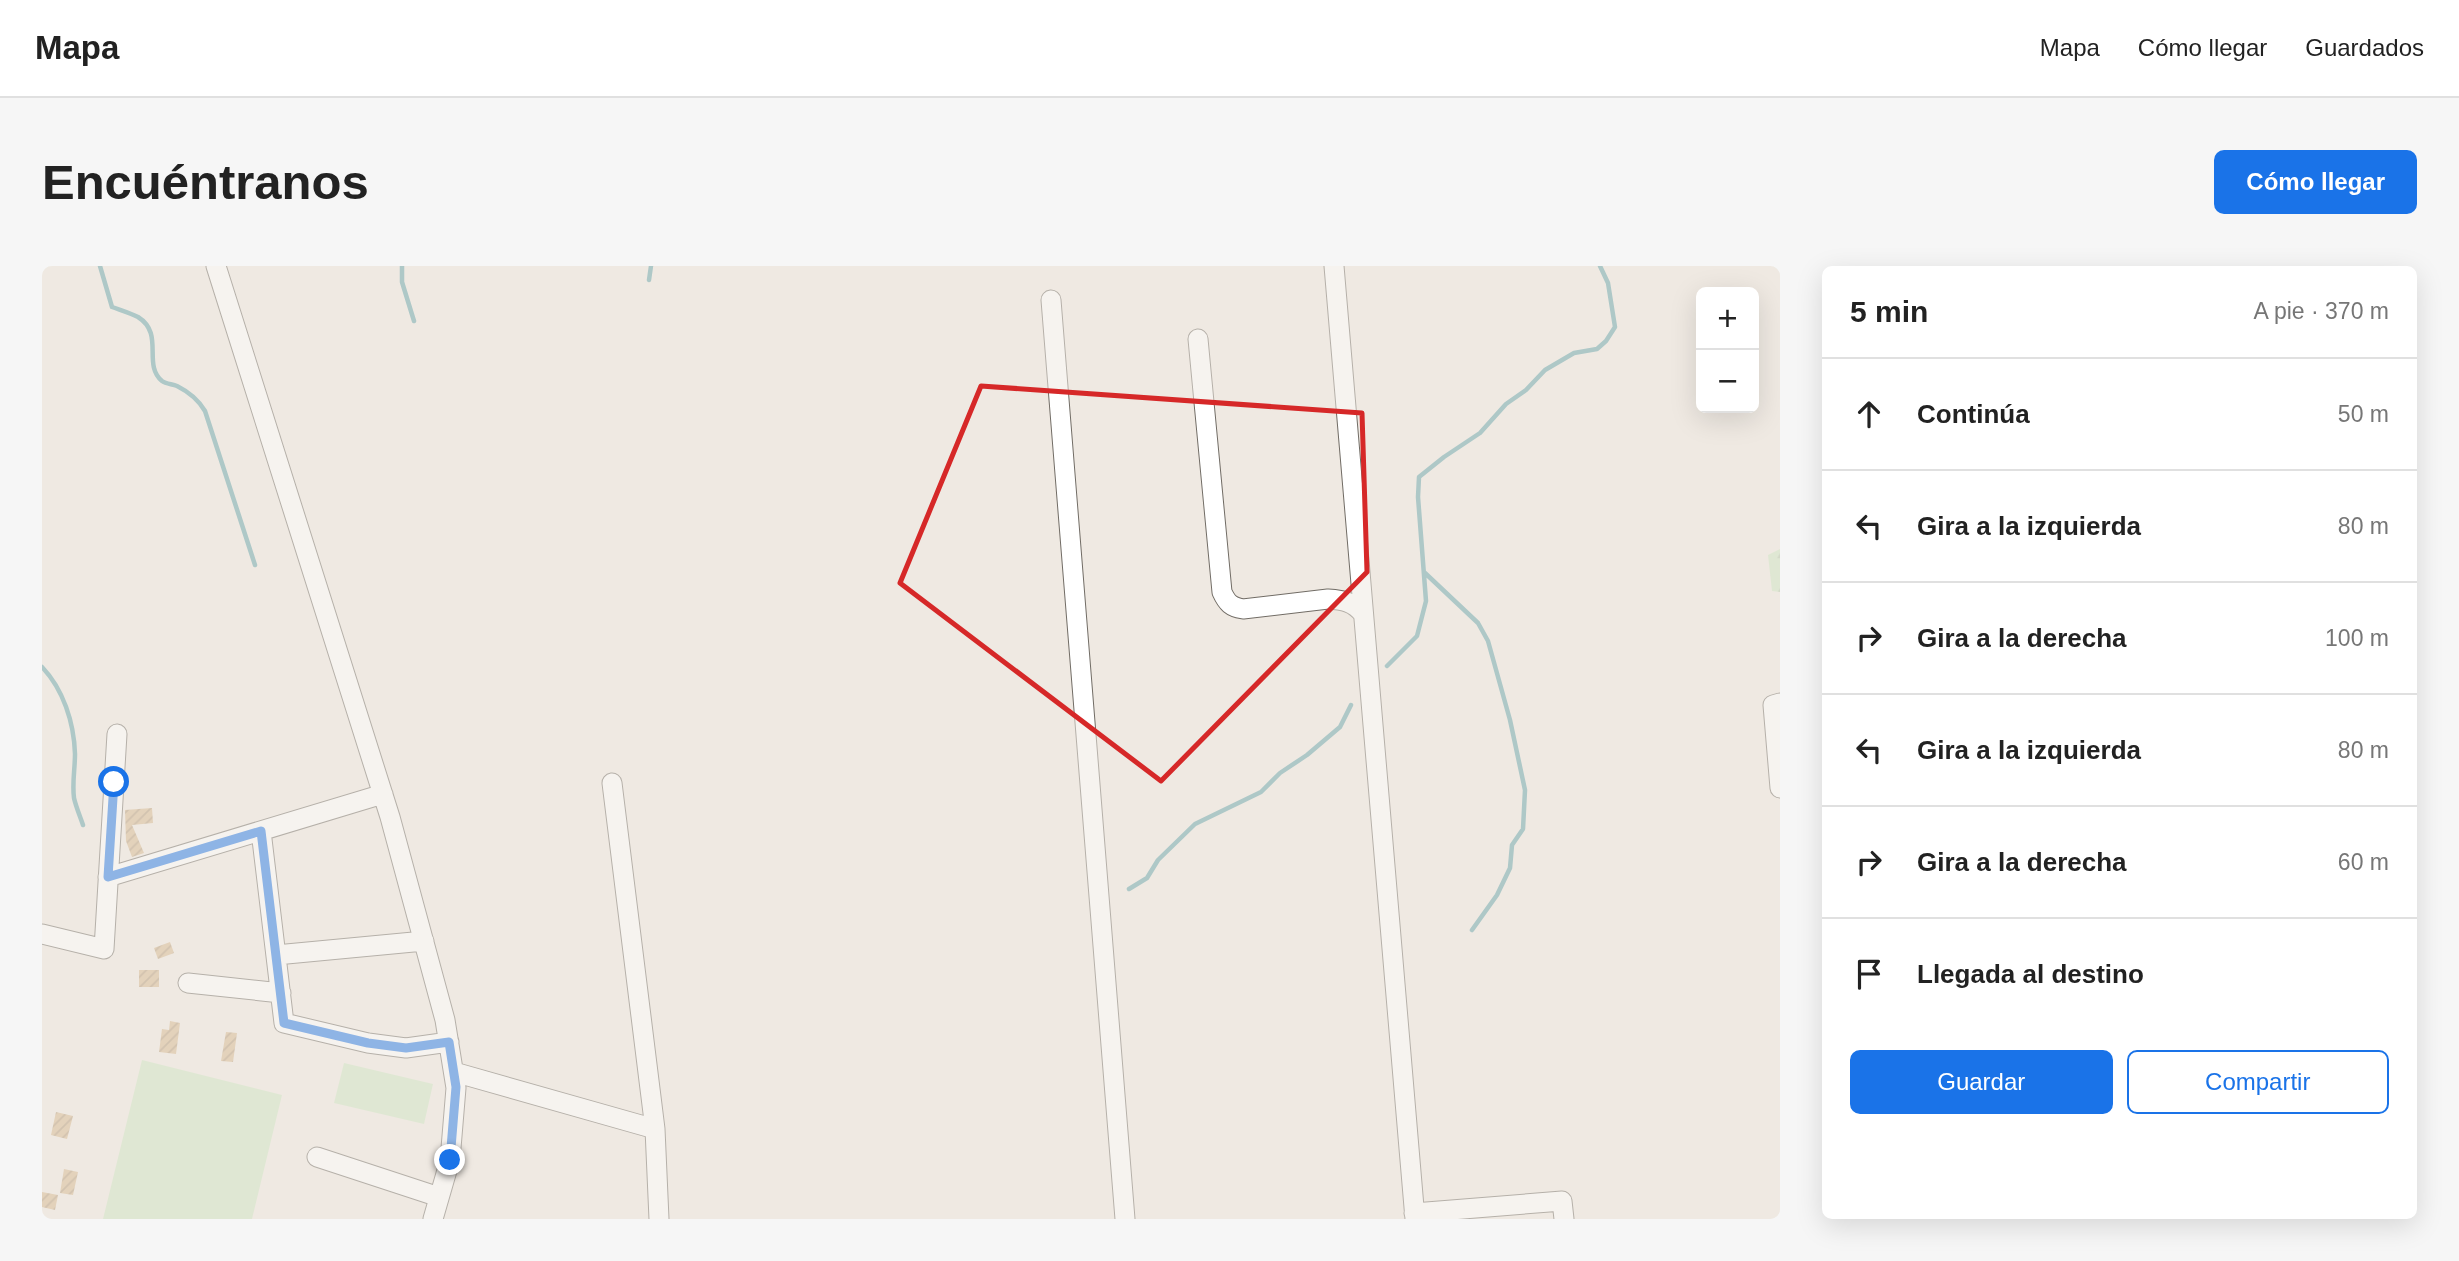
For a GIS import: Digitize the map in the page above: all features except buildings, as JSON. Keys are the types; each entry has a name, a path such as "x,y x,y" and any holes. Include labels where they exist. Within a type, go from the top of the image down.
{"street":[{"path":"216,266 383,794 449,1042 456,1087 450,1160 433,1219"},
{"path":"1334,266 1415,1216 1562,1201 1564,1219"},
{"path":"1052,300 1125,1219"},
{"path":"1198,340 1225,597 1232,606 1243,609 1328,599 1342,600 1356,606 1363,614"},
{"path":"1777,704 1780,788"},
{"path":"42,934 104,949 117,734"},
{"path":"612,783 655,1129 659,1219"},
{"path":"108,877 383,794"},
{"path":"261,831 284,1023 368,1043 406,1048 449,1042"},
{"path":"276,955 424,941"},
{"path":"188,983 281,993"},
{"path":"454,1072 655,1129"},
{"path":"317,1157 439,1197"}],"highlighted area":[{"path":"981,386 1362,413 1367,572 1161,781 900,583"}],"green space":[{"path":"1780,549 1780,592 1772,591 1768,555"},
{"path":"142,1060 282,1095 252,1219 103,1219"},
{"path":"344,1063 433,1084 424,1124 334,1103"}],"waterway":[{"path":"100,266 112,307 138,317 146,324 152,340 156,374 164,382 189,393 205,411 255,565"},
{"path":"402,266 402,282 414,321"},
{"path":"649,280 651,266"},
{"path":"1387,666 1417,636 1426,601 1418,497 1419,477 1480,433 1506,404 1526,390 1545,370 1574,353 1597,349 1606,341 1615,327 1608,283 1600,266"},
{"path":"1425,573 1478,623 1488,641 1510,720 1525,790 1523,829 1512,845 1510,868 1497,895 1472,930"},
{"path":"42,667 56,685 70,718 75,754 74,798 83,825"},
{"path":"1129,889 1147,878 1158,860 1195,824 1261,792 1280,773 1307,755 1340,727 1351,705"}],"route":[{"path":"114,782 108,877 261,831 284,1023 368,1043 406,1048 449,1042 456,1087 450,1160"}]}
